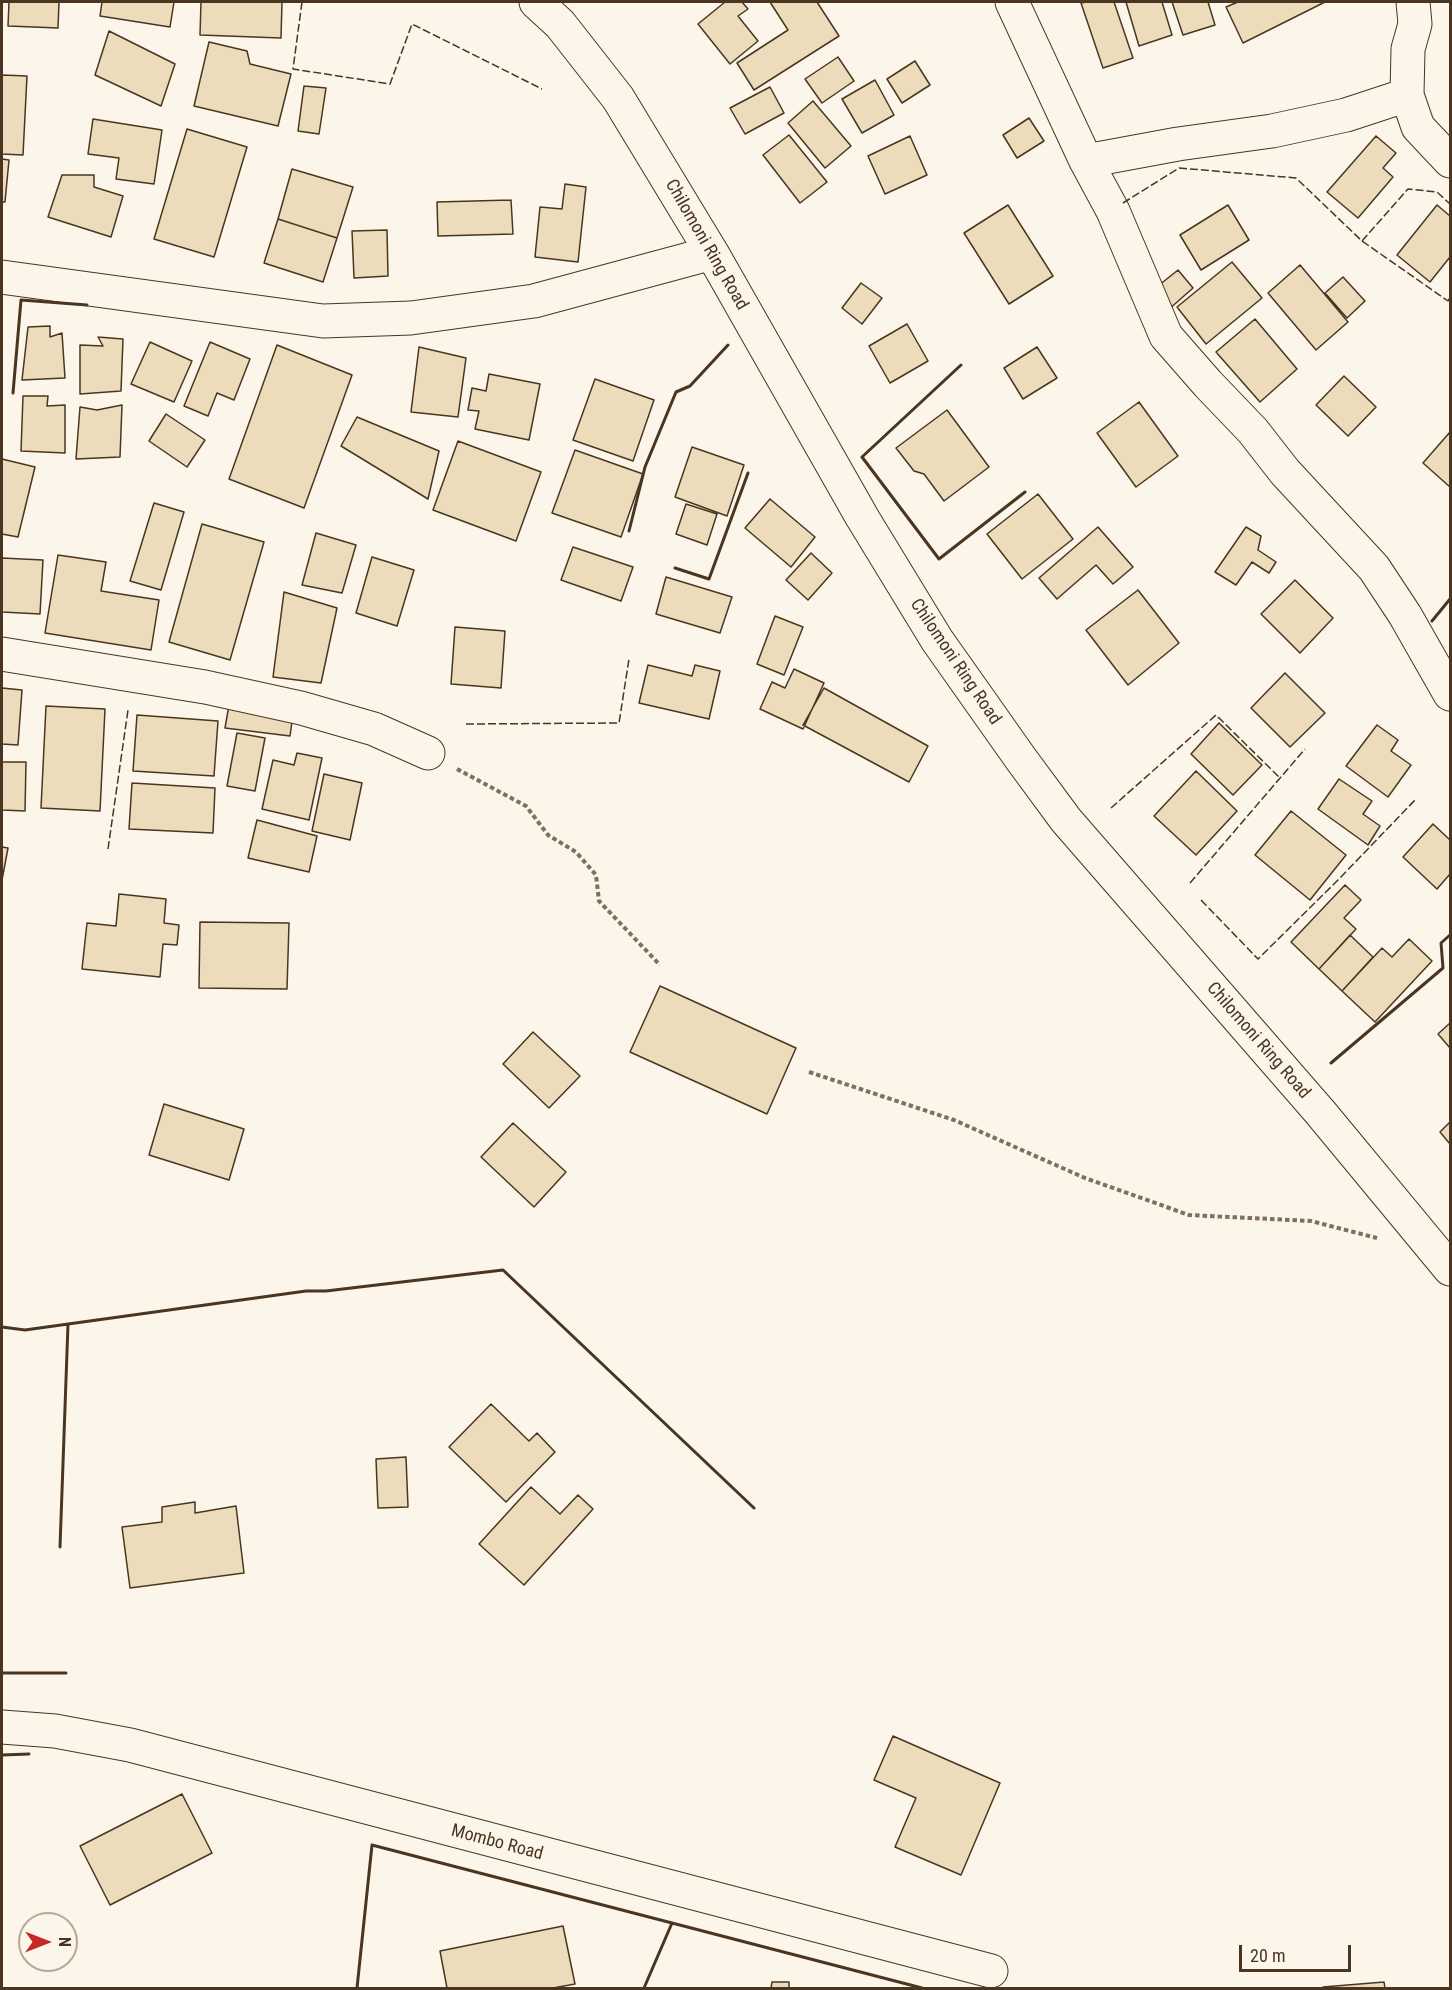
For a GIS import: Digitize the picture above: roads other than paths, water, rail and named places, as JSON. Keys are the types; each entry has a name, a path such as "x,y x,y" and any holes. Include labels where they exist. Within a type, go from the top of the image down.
{"street":[{"name":"Chilomoni Ring Road","path":"536,2 560,24 618,98 711,253 862,518 937,640 1021,759 1066,820 1320,1112 1450,1269"},
{"path":"1012,2 1086,161 1113,211 1166,336 1253,431 1285,472 1374,568 1405,615 1450,694"},
{"path":"1413,2 1415,24 1408,49 1407,95 1418,127 1450,161"},
{"path":"1086,161 1178,144 1272,131 1346,115 1407,95"},
{"path":"2,277 323,321 411,318 534,301 711,253"},
{"path":"2,654 205,687 301,708 374,729 428,753"},
{"name":"Mombo Road","path":"2,1726 55,1731 130,1745 991,1971"}]}
